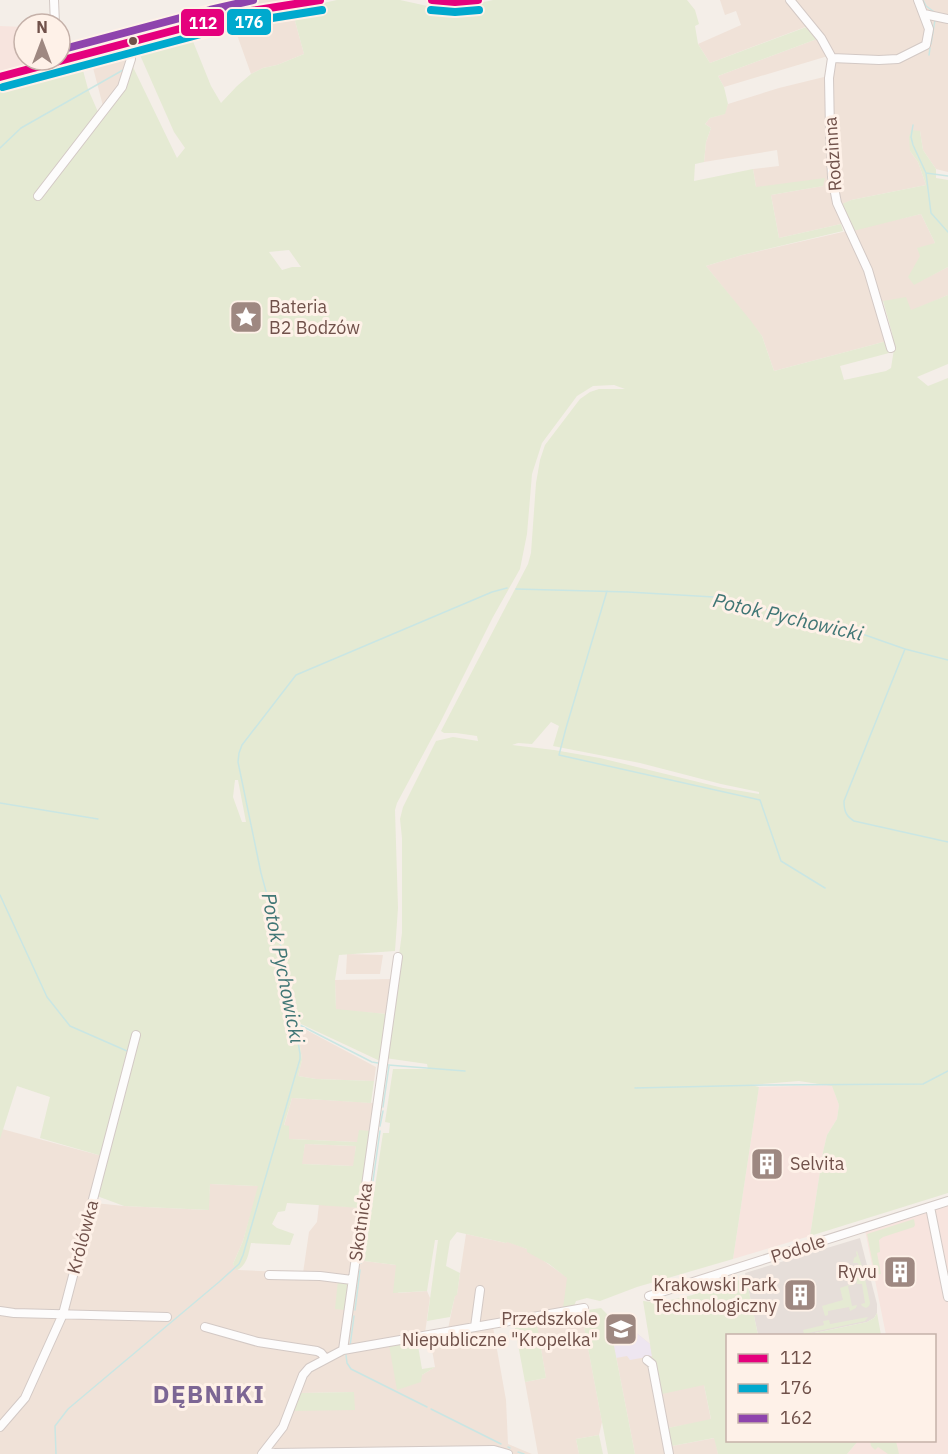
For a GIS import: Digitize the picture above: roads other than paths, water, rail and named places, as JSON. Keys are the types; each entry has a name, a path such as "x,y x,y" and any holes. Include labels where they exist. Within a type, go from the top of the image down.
{"street":[{"path":"72,57 251,11 320,0"},
{"path":"432,0 455,2 478,0"},
{"path":"790,0 821,38 832,58 879,60 898,59 926,45 929,29 918,0"},
{"path":"924,14 948,18"},
{"path":"38,196 122,87 131,59 128,42"},
{"name":"Rodzinna","path":"832,58 829,78 830,132 832,177 837,203 868,270 891,348"},
{"path":"0,77 18,72"},
{"name":"Skotnicka","path":"343,1350 398,957"},
{"name":"Królówka","path":"0,1427 25,1398 63,1314 136,1035"},
{"name":"Podole","path":"649,1296 948,1201"},
{"path":"930,1207 948,1297"},
{"path":"269,1275 320,1276 352,1280"},
{"path":"475,1327 480,1290"},
{"path":"264,1453 283,1427 303,1375 309,1368 343,1350 584,1308"},
{"path":"0,1311 167,1317"},
{"path":"205,1327 258,1342 315,1350 326,1359"},
{"path":"647,1360 652,1364 669,1454"},
{"path":"264,1453 494,1450 506,1454"}],"waterway":[{"path":"230,0 230,13"},
{"name":"Potok Pychowicki","path":"923,0 926,6 933,11"},
{"path":"134,58 147,44 230,22 230,18"},
{"name":"Potok Pychowicki","path":"931,44 935,20"},
{"name":"Potok Pychowicki","path":"929,55 930,48"},
{"path":"0,148 21,128 123,70"},
{"name":"Potok Pychowicki","path":"913,125 911,137 926,173 931,213 948,232"},
{"path":"926,173 948,176"},
{"name":"Potok Pychowicki","path":"56,1454 55,1426 68,1409 239,1264 300,1059 285,961 261,873 238,762 242,745 296,675 492,592 507,588"},
{"name":"Potok Pychowicki","path":"516,589 714,597 848,629 905,649 948,660"},
{"path":"607,591 559,755 760,800 781,861 825,888"},
{"path":"905,649 844,801 844,808 847,815 854,821 948,842"},
{"path":"0,803 98,819"},
{"path":"0,895 47,997 70,1026 127,1051"},
{"path":"296,1023 378,1063"},
{"path":"388,1065 465,1071"},
{"path":"383,1107 389,1066"},
{"path":"635,1088 923,1084 948,1071"},
{"path":"380,1126 383,1111"},
{"path":"370,1202 380,1131"},
{"path":"361,1263 369,1206"},
{"path":"355,1310 360,1270"},
{"path":"350,1346 354,1316"},
{"path":"346,1355 351,1369 427,1407"},
{"path":"431,1409 501,1444"},
{"path":"518,1452 524,1454"}],"place":[{"name":"Bateria B2 Bodzów","path":"246,317"},
{"name":"Selvita","path":"767,1164"},
{"name":"Ryvu","path":"900,1272"},
{"name":"Krakowski Park Technologiczny","path":"800,1295"},
{"name":"Przedszkole Niepubliczne \"Kropelka\"","path":"621,1329"}],"district":[{"name":"DĘBNIKI","path":"209,1395"}]}
